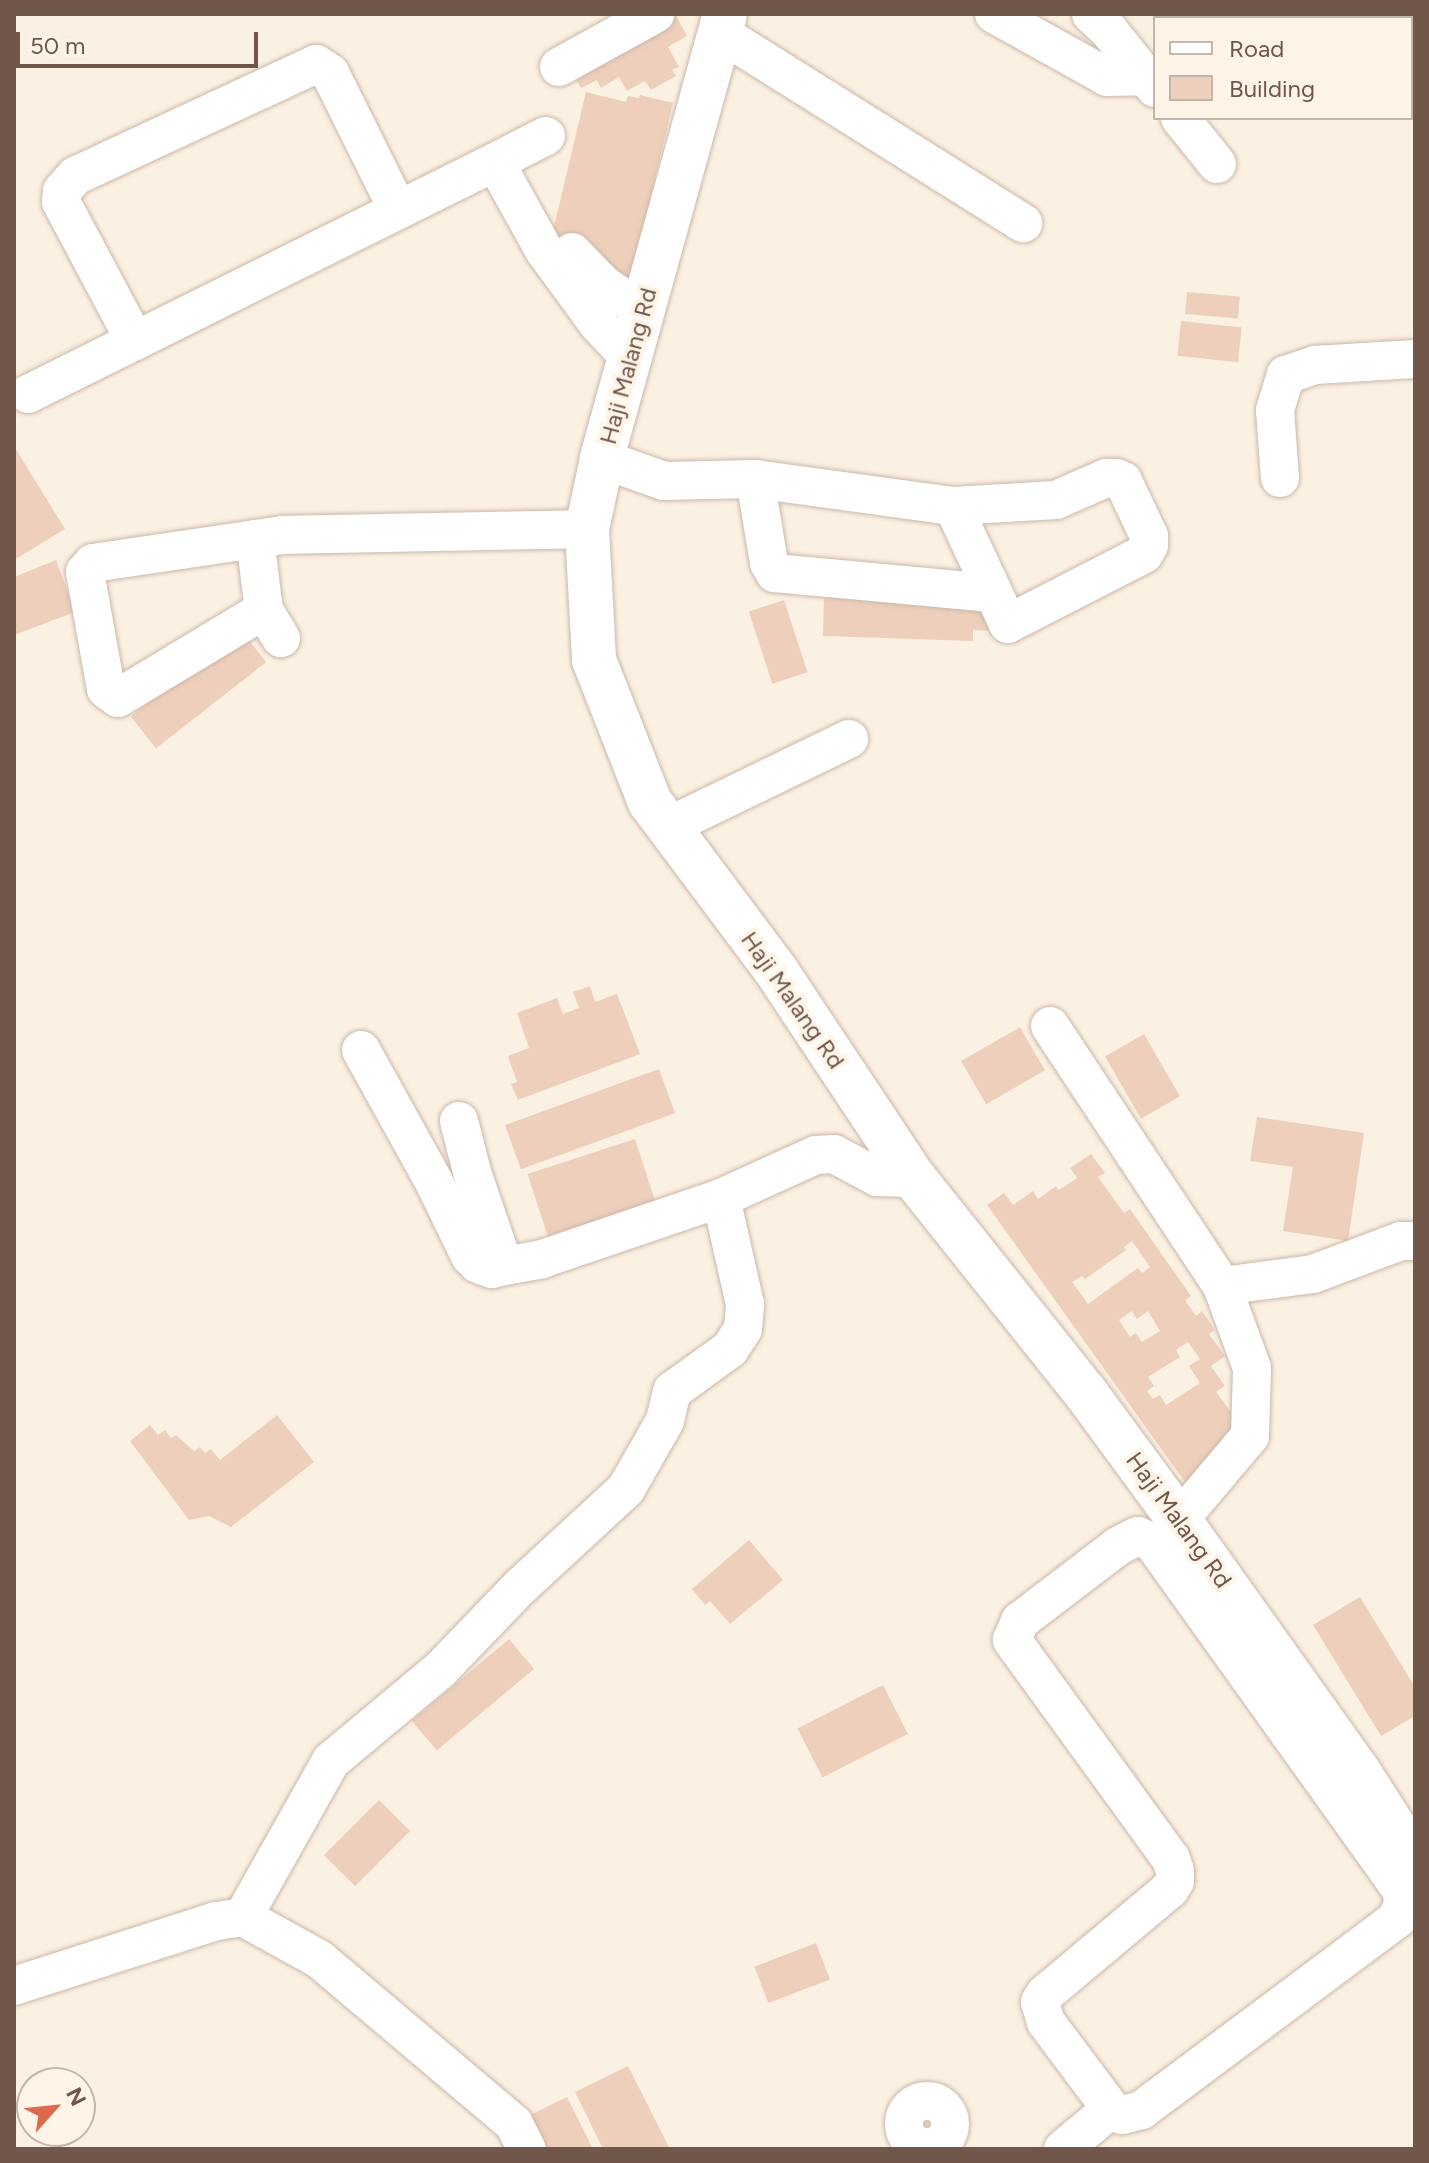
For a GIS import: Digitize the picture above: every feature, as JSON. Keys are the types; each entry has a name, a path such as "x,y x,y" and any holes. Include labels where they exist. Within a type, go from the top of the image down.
{"street":[{"path":"559,67 655,14"},
{"path":"994,14 1107,77 1150,82"},
{"path":"1091,14 1100,20 1150,82"},
{"path":"722,24 1023,223"},
{"name":"Haji Malang Rd","path":"722,24 602,459 587,529 594,660 650,802 777,972 914,1178 1085,1392 1179,1520 1358,1771 1415,1860"},
{"path":"135,341 61,202 67,181 75,176 316,64 330,73 398,210"},
{"path":"1182,120 1217,164"},
{"path":"28,394 546,136"},
{"path":"495,162 544,250 598,324 630,358"},
{"path":"572,252 604,285 623,298 645,303"},
{"path":"1280,478 1275,410 1286,375 1315,365 1415,359"},
{"path":"602,459 664,481 755,479 953,506 1056,500 1106,478 1116,478 1123,481 1149,536 1144,554 1008,624 953,506"},
{"path":"755,479 769,563 775,573 992,593"},
{"path":"255,539 273,624 123,697 118,698 106,689 85,572 87,566 255,539 355,532 587,529"},
{"path":"669,826 849,739"},
{"path":"1050,1026 1222,1286 1252,1368 1250,1436 1179,1520"},
{"path":"361,1050 426,1167 470,1256 478,1264 492,1269 542,1259 721,1198 816,1155 834,1154 877,1177 914,1178"},
{"path":"459,1121 472,1172 504,1266"},
{"path":"243,1917 331,1761 441,1669 521,1586 626,1489 665,1421 672,1391 691,1374 730,1349 743,1329 745,1304 721,1198"},
{"path":"1222,1286 1313,1274 1390,1244 1415,1241"},
{"path":"1138,1536 1153,1543 1400,1888 1403,1909 1397,1919 1142,2110 1122,2115 1111,2109 1046,2022 1040,2002 1045,1994 1170,1889 1175,1881 1175,1871 1171,1859 1012,1640 1020,1621 1118,1546 1138,1536"},
{"path":"14,1986 216,1921 243,1917 319,1959 514,2124 527,2149"},
{"path":"1063,2149 1111,2109"}],"building":[{"path":"661,14 675,14 687,36 668,47 679,67 672,70 676,76 651,90 645,81 627,91 619,77 601,88 597,80 581,88 568,66"},
{"path":"586,92 626,102 628,96 639,98 640,95 673,103 631,280 601,272 579,241 552,235"},
{"path":"1187,292 1240,297 1238,319 1185,314"},
{"path":"1181,321 1242,327 1238,362 1177,356"},
{"path":"14,446 65,529 14,560"},
{"path":"56,560 75,612 14,635 14,577"},
{"path":"824,598 993,603 992,631 973,630 973,641 823,636"},
{"path":"784,600 807,672 772,684 749,611"},
{"path":"241,630 266,662 156,749 131,716"},
{"path":"590,986 595,1002 617,994 640,1054 518,1100 511,1084 517,1082 508,1056 529,1048 517,1013 557,998 563,1014 579,1008 573,992"},
{"path":"1020,1027 1045,1070 986,1104 961,1061"},
{"path":"1144,1034 1180,1096 1141,1119 1105,1056"},
{"path":"659,1069 675,1113 521,1169 505,1125"},
{"path":"1257,1117 1364,1133 1348,1241 1283,1231 1293,1167 1250,1161"},
{"path":"635,1139 656,1205 549,1240 528,1174"},
{"path":"1091,1154 1105,1173 1098,1177 1124,1213 1130,1209 1191,1296 1185,1300 1196,1316 1202,1311 1215,1330 1209,1334 1225,1356 1211,1366 1225,1386 1216,1392 1240,1424 1223,1436 1228,1443 1201,1463 1210,1475 1190,1489 987,1205 1004,1193 1013,1205 1033,1191 1038,1199 1056,1186 1059,1190 1077,1178 1070,1168","holes":["1132,1241 1150,1267 1142,1273 1138,1268 1088,1304 1072,1282 1082,1276 1085,1279 1126,1250 1124,1247","1132,1311 1137,1319 1148,1311 1160,1331 1142,1342 1136,1333 1130,1337 1119,1320","1188,1342 1200,1359 1189,1366 1200,1383 1166,1405 1160,1395 1153,1399 1147,1391 1154,1386 1148,1377 1180,1357 1176,1350"]},
{"path":"277,1415 314,1462 231,1527 209,1516 189,1520 130,1441 150,1425 158,1435 165,1430 171,1438 176,1435 194,1451 200,1447 205,1453 211,1449 220,1460"},
{"path":"749,1540 783,1580 730,1624 710,1601 705,1605 692,1589"},
{"path":"1360,1597 1415,1687 1415,1716 1381,1736 1313,1625"},
{"path":"509,1639 534,1669 437,1751 412,1721"},
{"path":"883,1685 908,1734 822,1778 797,1729"},
{"path":"379,1800 410,1831 355,1886 324,1855"},
{"path":"816,1943 830,1979 768,2003 754,1967"},
{"path":"628,2066 670,2149 603,2149 575,2092"},
{"path":"567,2097 593,2149 547,2149 530,2115"}]}
